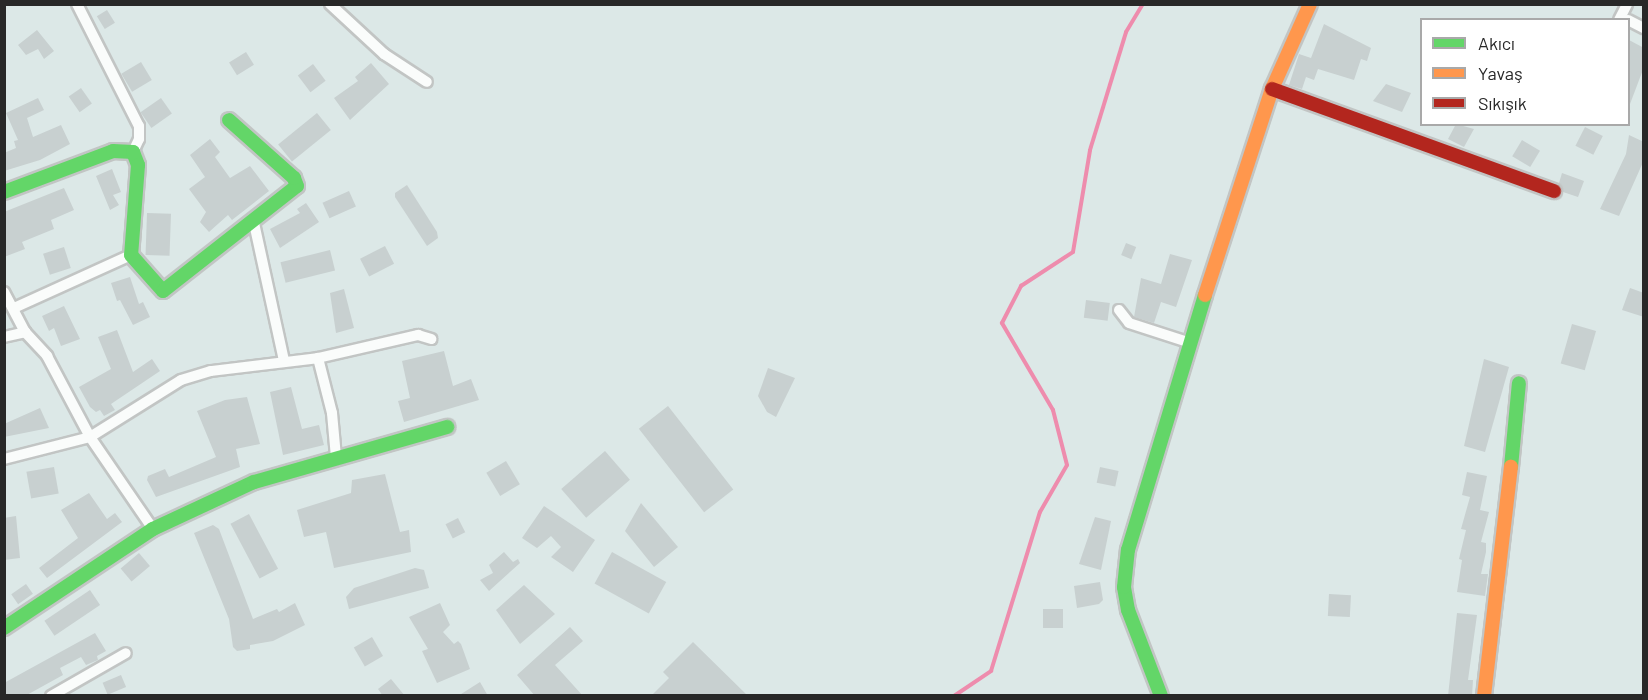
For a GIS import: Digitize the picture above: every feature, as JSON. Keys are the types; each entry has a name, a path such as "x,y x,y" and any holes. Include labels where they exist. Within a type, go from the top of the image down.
{"street":[{"path":"77,4 139,126 139,139 133,152 138,165 131,255 163,291 254,223 297,186 294,178 229,120"},
{"path":"330,4 384,54 427,82"},
{"path":"1161,696 1132,625 1124,587 1128,550 1272,89 1310,4"},
{"path":"1630,22 1644,28"},
{"path":"1272,89 1554,191"},
{"path":"4,192 113,151 133,152"},
{"path":"254,223 284,361"},
{"path":"14,308 131,255"},
{"path":"4,292 25,332 47,356 90,437 153,529"},
{"path":"1119,310 1129,323 1191,343"},
{"path":"4,337 25,332"},
{"path":"4,459 90,437 180,380 211,371 318,358 418,335 431,339"},
{"path":"318,358 332,413 336,457"},
{"path":"1484,696 1501,569 1519,383"},
{"path":"4,628 153,529 254,482 447,427"},
{"path":"51,696 126,653"}],"building":[{"path":"107,10 115,23 105,29 97,16"},
{"path":"1324,24 1371,48 1367,61 1361,59 1354,80 1318,69 1314,80 1306,77 1302,89 1289,85 1299,54 1311,58"},
{"path":"37,30 54,51 44,59 38,49 26,55 18,45"},
{"path":"1630,41 1644,48 1644,67 1630,104"},
{"path":"246,52 254,65 237,75 229,63"},
{"path":"141,62 152,80 132,92 121,74"},
{"path":"371,63 389,84 350,120 334,98 358,81 355,77"},
{"path":"313,64 326,81 310,92 298,75"},
{"path":"1386,84 1411,93 1402,112 1373,101"},
{"path":"81,88 92,104 80,112 69,97"},
{"path":"38,98 44,110 27,118 33,137 61,125 70,144 40,160 4,171 4,153 16,148 14,141 18,140 6,113"},
{"path":"161,98 172,114 151,128 141,112"},
{"path":"317,113 331,130 292,162 278,144"},
{"path":"1455,126 1474,129 1464,147 1448,139"},
{"path":"1585,127 1603,136 1593,155 1575,146"},
{"path":"1629,135 1644,142 1644,160 1619,216 1600,209 1626,154"},
{"path":"210,139 220,152 215,157 230,178 250,166 269,191 232,220 228,215 209,232 200,222 206,212 189,189 205,177 190,155"},
{"path":"1522,140 1540,151 1530,167 1512,156"},
{"path":"112,169 121,192 113,195 119,205 110,210 96,176"},
{"path":"1562,173 1584,181 1578,197 1563,192 1559,183"},
{"path":"407,185 437,232 438,238 427,246 395,197 395,193"},
{"path":"64,188 74,210 51,220 54,229 22,242 25,249 4,257 4,212"},
{"path":"349,191 356,207 329,218 323,203"},
{"path":"306,203 319,222 280,248 270,229 300,213 297,209"},
{"path":"147,213 171,214 170,256 146,255"},
{"path":"1126,243 1136,247 1131,259 1121,255"},
{"path":"385,246 394,264 369,277 360,259"},
{"path":"64,247 71,268 50,275 43,254"},
{"path":"330,250 335,270 286,283 281,262"},
{"path":"1170,254 1192,260 1176,307 1161,302 1154,323 1134,317 1141,278 1161,284"},
{"path":"130,277 139,304 143,302 150,317 133,325 120,300 117,301 111,283"},
{"path":"1630,288 1644,293 1644,317 1622,310"},
{"path":"344,289 354,328 336,333 330,293"},
{"path":"1086,300 1110,303 1108,321 1084,318"},
{"path":"64,306 80,339 61,346 54,328 49,331 42,316"},
{"path":"1572,324 1596,331 1585,370 1561,363"},
{"path":"117,330 133,372 152,359 160,371 111,404 115,410 104,416 100,410 96,412 90,407 79,387 111,369 98,337"},
{"path":"444,351 453,386 471,379 479,400 404,422 398,401 410,398 402,361"},
{"path":"1484,359 1509,367 1485,452 1464,446"},
{"path":"768,368 795,378 776,417 767,412 758,396"},
{"path":"291,387 302,429 319,425 324,445 283,455 270,392"},
{"path":"247,397 260,444 236,449 240,467 156,497 147,480 148,476 165,469 169,477 216,457 197,411 225,400"},
{"path":"668,406 733,490 704,512 639,429"},
{"path":"40,408 49,428 4,437 4,424"},
{"path":"605,451 630,480 586,518 561,489"},
{"path":"506,461 520,484 500,496 486,473"},
{"path":"54,467 59,494 31,498 26,472"},
{"path":"1100,467 1119,471 1115,487 1097,483"},
{"path":"1467,472 1487,476 1480,510 1489,512 1481,542 1486,543 1481,574 1488,574 1485,596 1457,592 1462,560 1459,559 1466,530 1461,529 1470,497 1462,495"},
{"path":"385,474 400,532 409,530 411,552 334,568 326,532 304,537 297,510 351,493 352,480"},
{"path":"89,493 107,519 115,513 122,522 47,578 39,568 78,538 61,510"},
{"path":"641,503 678,547 654,567 625,531"},
{"path":"544,506 595,540 573,572 551,557 561,547 551,536 537,548 522,538"},
{"path":"249,514 278,569 260,579 230,524"},
{"path":"16,516 20,558 4,560 4,518"},
{"path":"1095,517 1111,521 1101,570 1079,564"},
{"path":"458,518 465,532 453,539 446,524"},
{"path":"213,525 219,529 253,619 277,609 279,612 295,603 305,625 273,641 250,645 250,649 237,651 233,647 229,619 194,533"},
{"path":"504,552 513,562 518,559 520,563 489,591 480,580 493,573 489,565"},
{"path":"612,552 666,582 649,614 595,583"},
{"path":"139,553 150,566 132,581 121,568"},
{"path":"415,568 424,570 429,588 349,609 346,597 354,588"},
{"path":"1100,582 1103,600 1099,604 1077,608 1074,586"},
{"path":"26,584 33,594 18,604 11,594"},
{"path":"524,585 555,614 520,644 496,610"},
{"path":"90,590 100,605 54,636 44,621"},
{"path":"1329,594 1351,595 1350,617 1328,616"},
{"path":"440,603 450,625 443,632 454,644 458,641 461,644 470,669 437,683 422,651 428,649 409,617"},
{"path":"1043,609 1063,609 1063,628 1043,628"},
{"path":"1457,613 1477,615 1468,680 1473,680 1472,696 1448,696"},
{"path":"570,627 583,641 555,665 583,696 535,696 517,675"},
{"path":"95,633 106,651 97,656 98,660 86,665 81,657 60,668 63,675 25,696 4,696 4,683"},
{"path":"372,637 383,656 365,667 354,648"},
{"path":"693,642 748,696 651,696 669,678 663,672"},
{"path":"121,675 126,687 108,695 103,683"},
{"path":"391,679 405,696 383,696 378,689"},
{"path":"480,682 488,696 458,696"}],"waterway":[{"path":"954,696 991,671 1040,512 1067,465 1053,410 1002,323 1021,286 1073,252 1090,150 1126,32 1143,4"}],"traffic: fast":[{"path":"4,192 113,151 133,152 138,165 131,255 163,291 297,186 294,178 229,120"},
{"path":"1161,696 1128,610 1124,587 1128,550 1205,295"},
{"path":"1511,467 1519,383"},
{"path":"4,628 153,529 254,482 447,427"}],"traffic: slow":[{"path":"1205,295 1272,89 1310,4"},
{"path":"1484,696 1511,467"}],"traffic: jam":[{"path":"1272,89 1554,191"}]}
